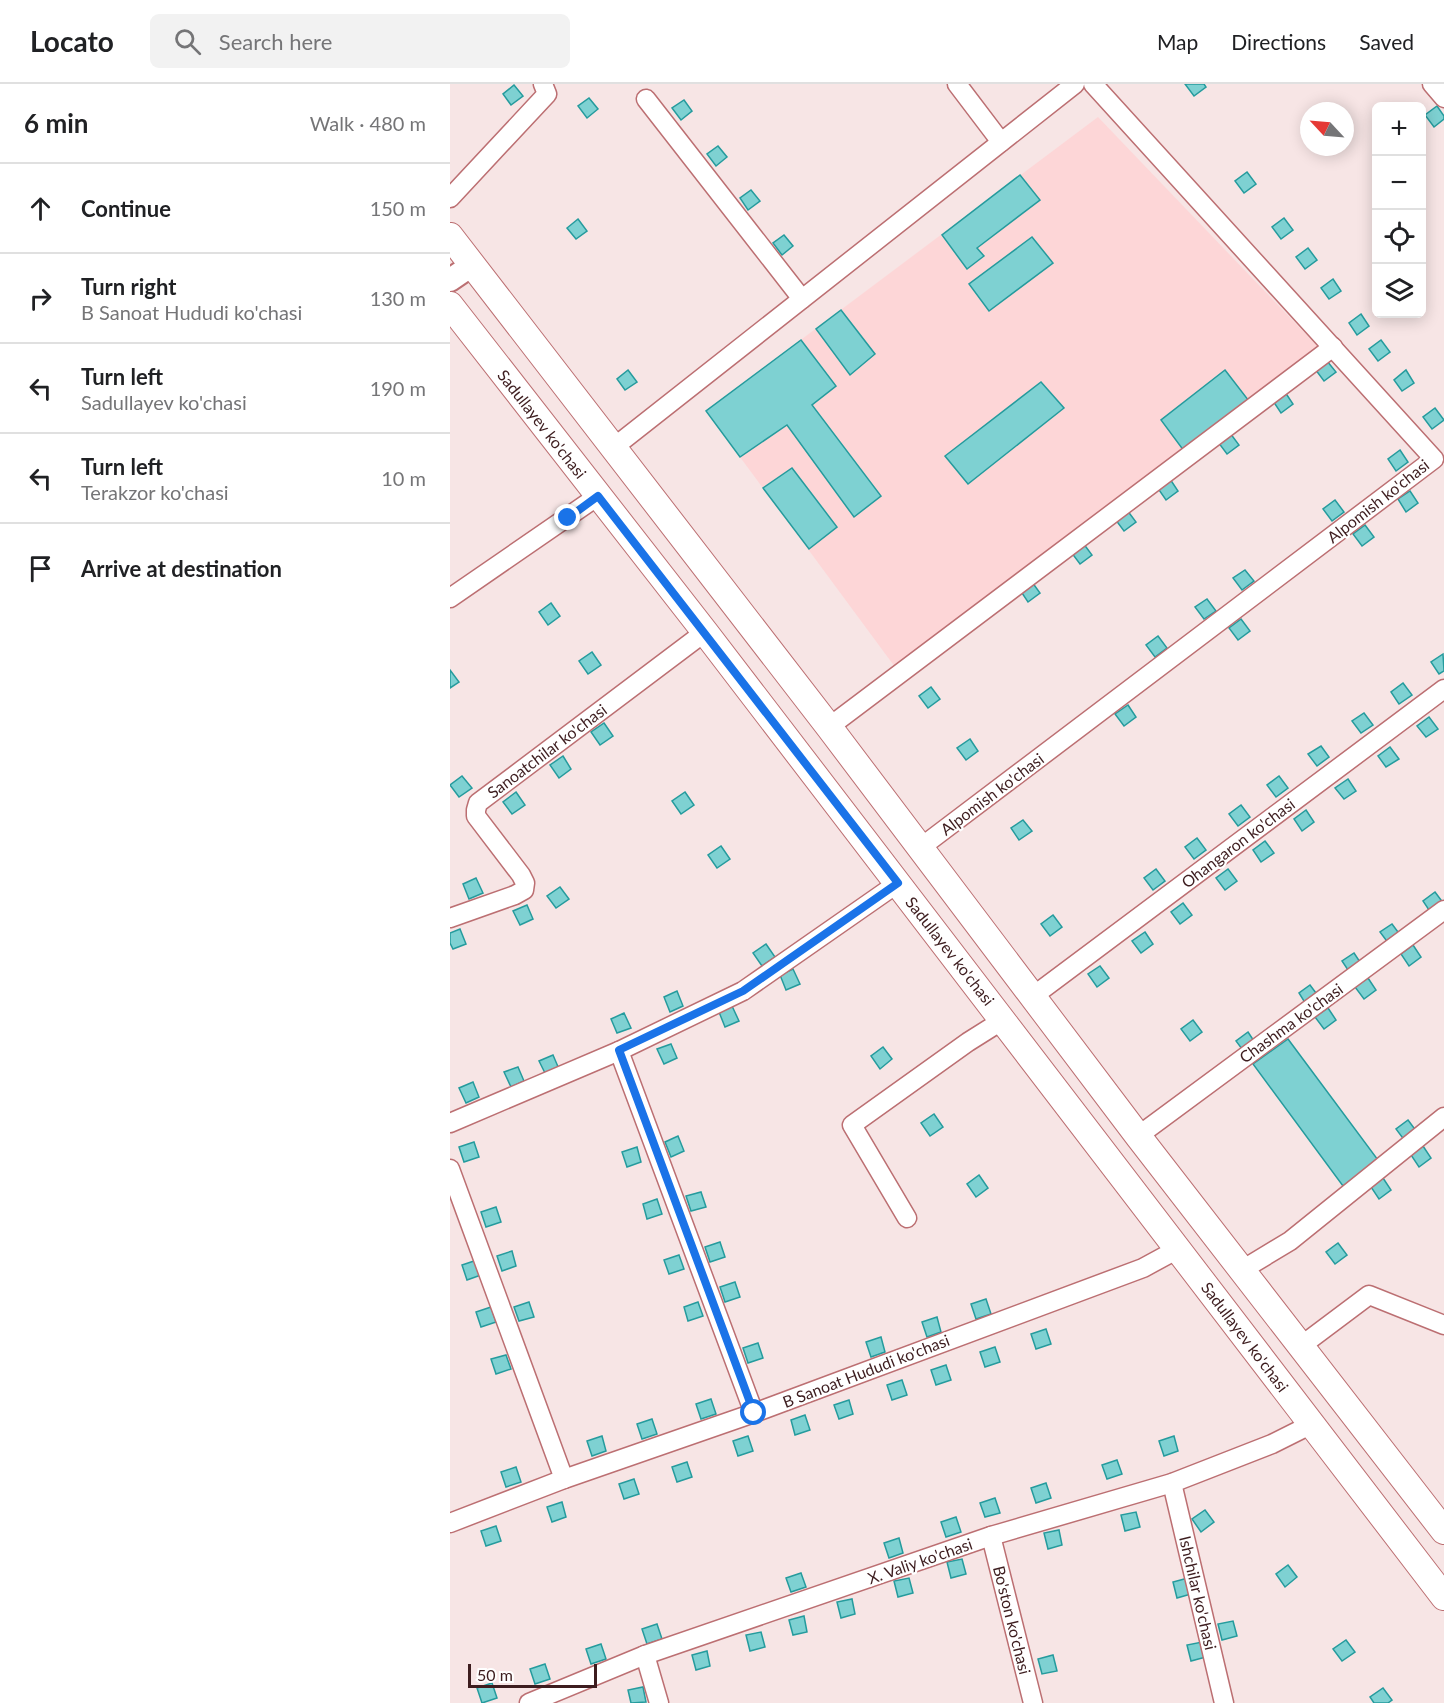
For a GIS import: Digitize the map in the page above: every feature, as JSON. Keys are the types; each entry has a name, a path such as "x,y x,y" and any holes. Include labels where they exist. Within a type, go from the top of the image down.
{"main road":[{"path":"450,236 829,727 1138,1136 1444,1531"},
{"name":"Sadullayev ko'chasi","path":"451,306 705,632 1444,1597"}],"street":[{"path":"450,198 547,94 543,84"},
{"path":"957,84 1001,142"},
{"path":"613,448 1074,84"},
{"name":"Alpomish ko'chasi","path":"920,848 1434,459 1093,84"},
{"path":"1432,84 1444,98"},
{"path":"646,99 802,299"},
{"path":"450,280 472,265"},
{"path":"829,727 1332,347"},
{"path":"450,598 598,496"},
{"name":"Sanoatchilar ko'chasi","path":"450,918 524,890 525,883 521,875 476,816 478,802 705,632"},
{"name":"Ohangaron ko'chasi","path":"1032,997 1444,689"},
{"path":"450,1123 619,1050 743,991 898,883"},
{"name":"Chashma ko'chasi","path":"1138,1136 1444,910"},
{"path":"907,1218 852,1125 968,1042 1003,1020"},
{"path":"619,1050 754,1413"},
{"path":"1242,1270 1290,1241 1444,1117"},
{"path":"450,1169 564,1479"},
{"name":"B Sanoat Hududi ko'chasi","path":"450,1523 564,1479 754,1413 1143,1268 1178,1249"},
{"path":"1301,1346 1370,1295 1444,1325"},
{"name":"X. Valiy ko'chasi","path":"529,1703 645,1655 991,1536 1172,1483 1272,1444 1312,1424"},
{"name":"Ishchilar ko'chasi","path":"1172,1483 1224,1703"},
{"name":"Bo'ston ko'chasi","path":"991,1536 1033,1703"},
{"path":"645,1655 659,1703"}],"shaded area":[{"path":"1098,117 1320,349 895,667 706,411"}],"building":[{"path":"1185,84 1204,84 1206,87 1194,96"},
{"path":"514,85 523,96 511,105 503,94"},
{"path":"589,98 598,109 587,118 578,106"},
{"path":"684,100 692,111 681,120 672,108"},
{"path":"1437,106 1444,119 1434,127 1426,114"},
{"path":"718,146 727,157 716,166 707,154"},
{"path":"1247,172 1256,184 1244,193 1235,181"},
{"path":"1020,175 1040,200 977,248 984,256 967,269 942,235"},
{"path":"751,190 760,201 748,210 740,198"},
{"path":"1284,218 1293,230 1281,239 1272,227"},
{"path":"578,219 587,231 576,239 567,228"},
{"path":"784,235 793,246 782,255 773,243"},
{"path":"1032,237 1053,263 989,311 969,284"},
{"path":"1308,248 1317,260 1305,269 1296,257"},
{"path":"1333,279 1341,291 1329,299 1321,288"},
{"path":"841,310 875,354 850,375 816,329"},
{"path":"1361,314 1369,326 1357,335 1349,323"},
{"path":"801,340 836,386 812,405 881,496 854,517 787,425 740,457 706,411"},
{"path":"1381,340 1390,352 1378,361 1369,349"},
{"path":"1327,361 1336,372 1324,381 1315,369"},
{"path":"628,370 637,382 625,390 617,379"},
{"path":"1225,370 1249,401 1184,451 1161,420"},
{"path":"1406,370 1414,383 1402,391 1394,380"},
{"path":"1041,382 1064,408 968,484 945,456"},
{"path":"1285,392 1293,404 1281,413 1273,401"},
{"path":"1435,408 1444,420 1432,429 1423,417"},
{"path":"1230,433 1239,445 1227,454 1218,442"},
{"path":"1400,450 1408,462 1396,471 1388,459"},
{"path":"792,468 837,527 809,549 763,488"},
{"path":"1170,479 1178,491 1166,500 1157,487"},
{"path":"1410,491 1418,503 1406,512 1398,499"},
{"path":"1335,500 1344,512 1332,521 1323,509"},
{"path":"1127,510 1136,522 1124,531 1115,519"},
{"path":"1365,525 1374,537 1362,546 1353,534"},
{"path":"1083,543 1092,555 1080,564 1071,552"},
{"path":"1245,570 1254,581 1242,590 1233,578"},
{"path":"1032,582 1040,593 1028,602 1020,590"},
{"path":"1207,599 1216,611 1204,619 1195,607"},
{"path":"551,603 560,616 548,625 539,612"},
{"path":"1241,619 1250,631 1238,640 1229,628"},
{"path":"1158,636 1167,648 1155,657 1146,645"},
{"path":"592,652 601,665 588,674 579,661"},
{"path":"1443,654 1444,671 1439,674 1431,662"},
{"path":"450,670 459,682 450,688"},
{"path":"1403,683 1412,695 1399,704 1391,692"},
{"path":"931,687 940,699 928,708 919,696"},
{"path":"1128,705 1136,717 1124,726 1115,714"},
{"path":"1364,713 1373,725 1361,733 1352,721"},
{"path":"1429,717 1438,729 1426,737 1417,726"},
{"path":"604,723 613,736 600,745 591,732"},
{"path":"970,739 978,751 966,760 957,748"},
{"path":"1321,746 1329,757 1317,766 1308,754"},
{"path":"1390,747 1399,759 1386,767 1378,756"},
{"path":"563,756 571,769 559,778 550,765"},
{"path":"462,776 472,788 459,797 450,785"},
{"path":"1279,776 1288,788 1276,797 1267,785"},
{"path":"1348,779 1356,791 1344,799 1335,788"},
{"path":"516,792 525,805 512,814 503,802"},
{"path":"685,792 694,805 681,814 672,801"},
{"path":"1241,805 1250,817 1238,826 1229,814"},
{"path":"1306,810 1314,822 1302,831 1294,819"},
{"path":"1023,820 1032,831 1019,840 1011,828"},
{"path":"1197,838 1206,850 1194,859 1185,847"},
{"path":"1265,841 1274,853 1261,862 1253,850"},
{"path":"721,846 730,859 717,868 708,855"},
{"path":"1156,869 1165,881 1153,890 1144,878"},
{"path":"1228,869 1237,881 1225,890 1216,878"},
{"path":"476,878 483,893 469,899 463,884"},
{"path":"560,887 569,899 556,908 547,896"},
{"path":"1435,892 1444,904 1431,913 1423,901"},
{"path":"1183,903 1192,915 1180,924 1171,912"},
{"path":"527,905 533,919 520,925 513,911"},
{"path":"1053,915 1062,927 1050,936 1041,924"},
{"path":"1392,924 1401,936 1389,944 1380,932"},
{"path":"460,929 466,944 453,949 450,943 450,933"},
{"path":"1145,932 1153,944 1141,953 1132,941"},
{"path":"766,944 775,957 762,966 753,953"},
{"path":"1413,945 1421,957 1409,966 1401,954"},
{"path":"1354,953 1362,965 1350,973 1342,961"},
{"path":"1100,966 1109,978 1097,987 1088,974"},
{"path":"793,969 800,984 786,990 780,975"},
{"path":"1368,978 1376,990 1364,999 1355,987"},
{"path":"1310,985 1319,997 1307,1006 1299,993"},
{"path":"677,991 683,1006 670,1012 664,997"},
{"path":"732,1006 739,1021 725,1027 719,1012"},
{"path":"1328,1008 1336,1020 1324,1029 1315,1017"},
{"path":"624,1013 631,1028 617,1033 611,1019"},
{"path":"1193,1020 1202,1032 1190,1041 1181,1029"},
{"path":"1248,1032 1256,1044 1245,1053 1236,1041"},
{"path":"1288,1039 1378,1160 1343,1186 1253,1064"},
{"path":"671,1044 677,1058 664,1064 657,1049"},
{"path":"883,1047 892,1059 880,1069 871,1056"},
{"path":"553,1055 559,1069 546,1075 539,1061"},
{"path":"518,1067 524,1081 511,1087 504,1072"},
{"path":"473,1082 479,1097 466,1103 459,1088"},
{"path":"934,1114 943,1127 930,1136 921,1123"},
{"path":"1408,1120 1417,1132 1405,1141 1396,1129"},
{"path":"678,1136 684,1151 671,1157 665,1142"},
{"path":"474,1142 479,1157 464,1162 459,1147"},
{"path":"1423,1146 1431,1158 1419,1167 1411,1155"},
{"path":"637,1147 641,1162 627,1167 622,1152"},
{"path":"979,1175 988,1188 976,1197 967,1184"},
{"path":"1383,1178 1391,1190 1379,1199 1371,1187"},
{"path":"701,1192 706,1207 691,1211 686,1196"},
{"path":"657,1199 662,1214 647,1219 643,1204"},
{"path":"496,1207 501,1222 486,1227 481,1212"},
{"path":"720,1242 725,1257 710,1262 705,1247"},
{"path":"1338,1243 1347,1255 1335,1264 1326,1252"},
{"path":"512,1251 516,1266 502,1271 497,1256"},
{"path":"679,1255 684,1269 669,1274 664,1260"},
{"path":"477,1260 481,1275 467,1280 462,1265"},
{"path":"735,1282 740,1297 725,1302 720,1287"},
{"path":"986,1299 991,1314 976,1319 971,1304"},
{"path":"529,1302 534,1317 519,1321 514,1307"},
{"path":"698,1302 703,1316 688,1321 684,1307"},
{"path":"491,1307 496,1322 481,1327 476,1312"},
{"path":"937,1317 941,1332 927,1337 922,1322"},
{"path":"1046,1329 1051,1344 1036,1349 1031,1334"},
{"path":"881,1337 885,1352 871,1357 866,1342"},
{"path":"758,1343 763,1358 748,1363 743,1348"},
{"path":"995,1347 1000,1362 985,1367 980,1352"},
{"path":"506,1355 511,1369 496,1374 491,1359"},
{"path":"946,1365 951,1380 936,1385 931,1370"},
{"path":"902,1380 907,1395 892,1400 887,1385"},
{"path":"711,1399 716,1414 701,1419 696,1404"},
{"path":"849,1400 853,1414 839,1419 834,1405"},
{"path":"805,1415 810,1430 795,1435 791,1420"},
{"path":"652,1419 657,1434 642,1439 637,1424"},
{"path":"602,1436 606,1451 592,1456 587,1441"},
{"path":"748,1436 753,1451 738,1456 733,1441"},
{"path":"1174,1436 1178,1451 1164,1456 1159,1441"},
{"path":"1117,1460 1122,1474 1107,1479 1102,1465"},
{"path":"687,1462 692,1477 677,1482 672,1467"},
{"path":"516,1467 521,1482 506,1487 501,1472"},
{"path":"634,1479 639,1494 624,1499 619,1484"},
{"path":"1046,1483 1051,1498 1036,1503 1031,1488"},
{"path":"995,1498 1000,1513 985,1517 980,1503"},
{"path":"562,1502 566,1517 552,1522 547,1507"},
{"path":"1205,1510 1214,1522 1201,1532 1192,1519"},
{"path":"1136,1512 1140,1527 1125,1531 1121,1515"},
{"path":"956,1517 961,1532 946,1537 941,1522"},
{"path":"496,1526 501,1541 486,1546 481,1531"},
{"path":"1059,1530 1062,1545 1048,1549 1044,1533"},
{"path":"899,1538 903,1553 889,1558 884,1543"},
{"path":"962,1559 966,1574 951,1578 947,1562"},
{"path":"1288,1565 1297,1577 1285,1587 1276,1574"},
{"path":"801,1573 806,1587 791,1592 786,1578"},
{"path":"909,1578 913,1593 898,1597 894,1581"},
{"path":"1188,1578 1191,1594 1177,1598 1173,1582"},
{"path":"852,1599 855,1614 841,1618 837,1602"},
{"path":"804,1616 807,1632 793,1635 789,1620"},
{"path":"1233,1621 1237,1636 1222,1640 1218,1624"},
{"path":"657,1624 662,1639 647,1644 642,1629"},
{"path":"761,1632 765,1647 750,1651 746,1635"},
{"path":"1346,1640 1355,1652 1342,1661 1333,1649"},
{"path":"1202,1642 1206,1657 1191,1661 1187,1645"},
{"path":"601,1644 606,1659 591,1664 586,1649"},
{"path":"707,1651 710,1666 696,1670 692,1655"},
{"path":"1053,1655 1057,1671 1042,1674 1038,1659"},
{"path":"545,1664 550,1679 535,1684 530,1669"},
{"path":"492,1683 497,1698 482,1703 477,1688"},
{"path":"643,1687 646,1702 631,1703 628,1690"},
{"path":"1383,1688 1392,1700 1388,1703 1374,1703 1370,1697"}],"route":[{"path":"568,518 598,496 898,883 743,991 619,1050 754,1413"}]}
